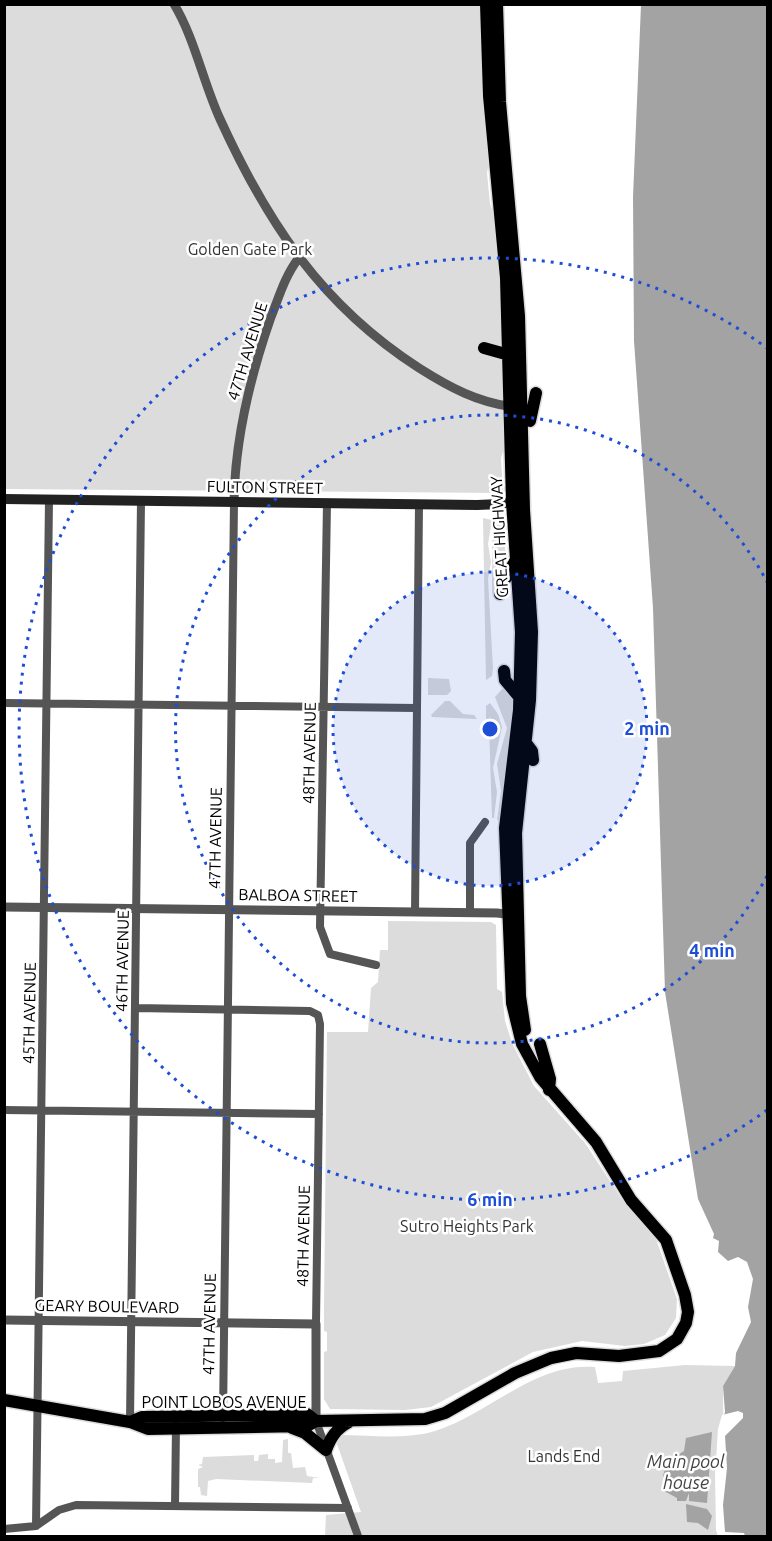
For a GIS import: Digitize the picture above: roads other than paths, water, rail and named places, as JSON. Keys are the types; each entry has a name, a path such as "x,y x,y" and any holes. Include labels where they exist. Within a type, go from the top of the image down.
{"main road":[{"name":"GREAT HIGHWAY","path":"486,4 496,210 509,355 525,455 532,646 526,743 516,825 513,915"},
{"path":"497,4 503,103"},
{"path":"488,66 493,96 503,103"},
{"name":"GREAT HIGHWAY","path":"503,103 508,129 504,145 520,337 512,502 521,632 520,698 505,817 521,1004 533,1063 549,1090"},
{"path":"493,137 495,108 503,103"},
{"path":"496,210 512,226"},
{"path":"483,348 509,355 520,337"},
{"path":"525,455 536,393"},
{"name":"FULTON STREET","path":"4,499 500,504 525,498"},
{"path":"500,594 502,585 515,560"},
{"path":"504,671 506,680 520,698"},
{"path":"526,743 532,751 533,760"},
{"path":"540,1044 550,1079 549,1090"},
{"name":"POINT LOBOS AVENUE","path":"223,1422 307,1426 316,1421 398,1421 431,1417 451,1410 523,1369 551,1358 582,1353 619,1356 647,1354 669,1347 680,1334 687,1318 687,1301 666,1239 632,1200 591,1135 549,1090"},
{"name":"POINT LOBOS AVENUE","path":"4,1400 130,1422 138,1418 176,1423 223,1422 307,1414 316,1421"},
{"path":"286,1426 305,1433 326,1450 331,1437 339,1427 350,1422"}],"street":[{"path":"174,4 229,139 261,201 298,259 347,313 409,361 467,396 517,407"},
{"name":"47TH AVENUE","path":"223,1422 234,502 238,448 253,373 276,304 298,259"},
{"name":"45TH AVENUE","path":"36,1526 48,500"},
{"name":"46TH AVENUE","path":"130,1422 141,501"},
{"name":"48TH AVENUE","path":"327,503 320,927 328,953 376,965"},
{"path":"415,912 419,504"},
{"path":"4,703 416,708"},
{"path":"470,912 470,843 485,822"},
{"name":"BALBOA STREET","path":"4,907 470,912 513,915"},
{"path":"135,1008 228,1010"},
{"name":"48TH AVENUE","path":"228,1010 310,1011 318,1015 320,1024 316,1421"},
{"path":"4,1110 319,1114"},
{"name":"GEARY BOULEVARD","path":"4,1320 316,1324"},
{"path":"316,1421 358,1536"},
{"path":"175,1506 176,1423"},
{"path":"4,1529 36,1526 70,1506 348,1508"}],"water":[{"path":"641,5 767,5 767,1536 721,1535 722,1422 725,1412 723,1386 735,1366 736,1353 751,1322 748,1307 753,1279 747,1262 738,1257 728,1261 718,1252 719,1241 713,1238 714,1234 698,1199 665,992 653,608 634,341 633,197"},
{"name":"Main pool house","path":"712,1432 707,1503 689,1501 689,1493 686,1501 677,1501 677,1498 664,1491 666,1481 663,1476 667,1462 684,1451 686,1438"},
{"path":"686,1504 707,1509 712,1516 708,1530 698,1523 687,1522"}],"park label":[{"name":"Golden Gate Park","path":"250,249"},
{"name":"Sutro Heights Park","path":"467,1226"},
{"name":"Lands End","path":"564,1456"}]}
